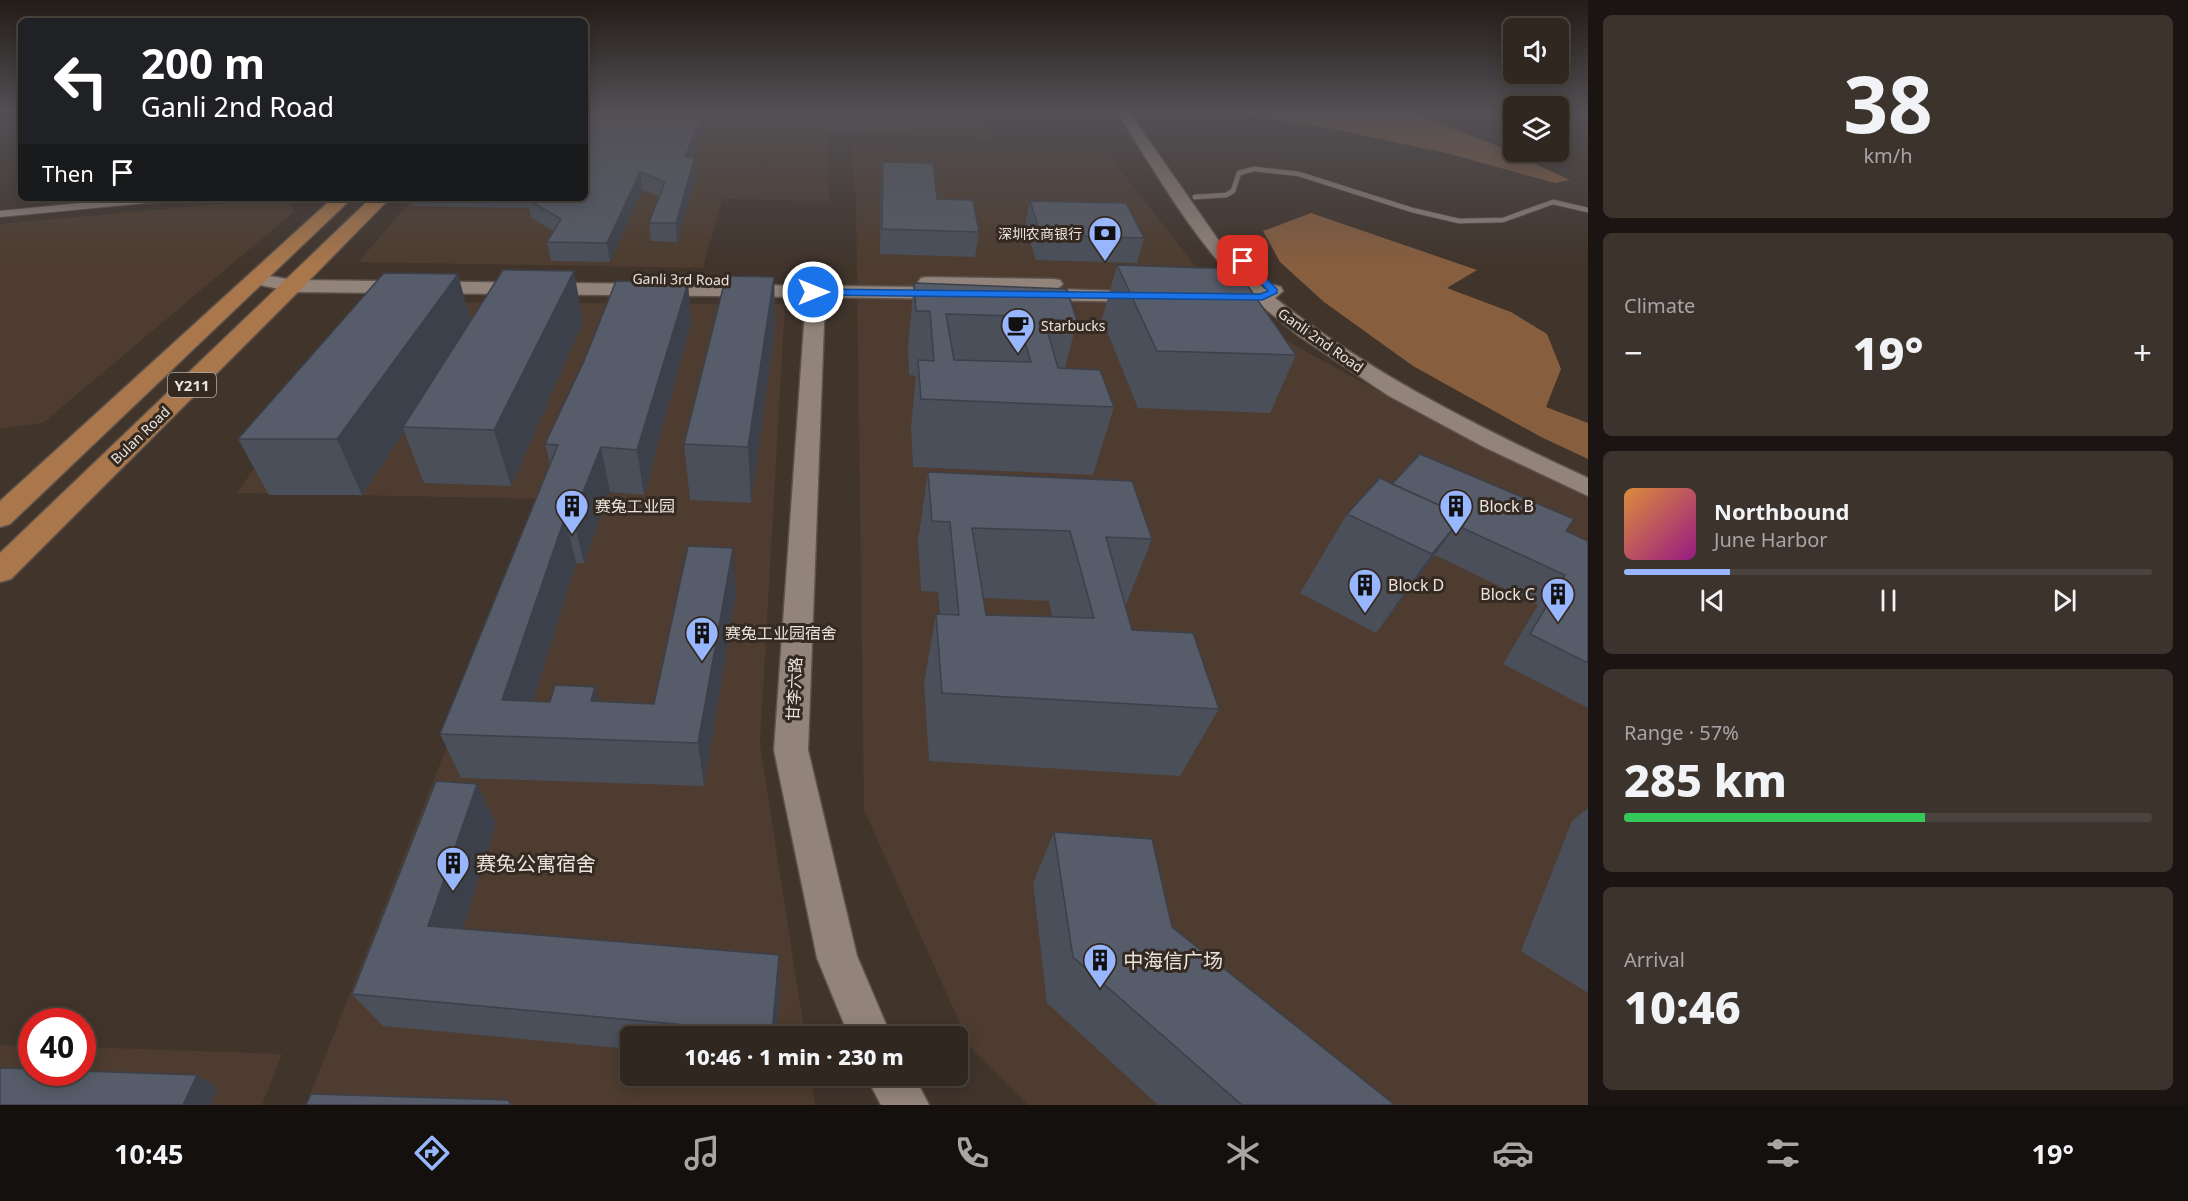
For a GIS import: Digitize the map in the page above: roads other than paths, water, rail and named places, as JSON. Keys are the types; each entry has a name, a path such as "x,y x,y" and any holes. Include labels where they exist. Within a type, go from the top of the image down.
{"main road":[{"name":"Ganli 2nd Road","path":"1157,164 1205,235 1262,292 1346,359 1414,400 1496,444 1588,488"},
{"name":"Ganli 2nd Road","path":"1172,164 1243,261 1262,292 1306,318 1360,355 1430,396 1511,439 1588,474"},
{"name":"Y211","path":"0,517 338,201"},
{"name":"Bulan Road","path":"0,571 300,280 378,201"},
{"name":"Ganli 3rd Road","path":"257,279 1160,290"},
{"path":"1202,291 1262,292"},
{"name":"甘李六路","path":"816,294 791,750 837,958 866,1026"},
{"path":"895,1086 907,1105"}],"street":[{"path":"0,214 136,201"}],"lane":[{"path":"1195,197 1226,195 1233,191 1239,173 1254,169 1299,174 1323,180 1413,210 1459,221 1503,220 1553,202 1588,210"}],"place":[{"name":"深圳农商银行","path":"1105,262"},
{"name":"Starbucks","path":"1018,354"},
{"name":"赛兔工业园","path":"572,535"},
{"name":"Block B","path":"1456,535"},
{"name":"Block D","path":"1365,614"},
{"name":"Block C","path":"1558,623"},
{"name":"赛兔工业园宿舍","path":"702,662"},
{"name":"赛兔公寓宿舍","path":"453,892"},
{"name":"中海信广场","path":"1100,989"}]}
